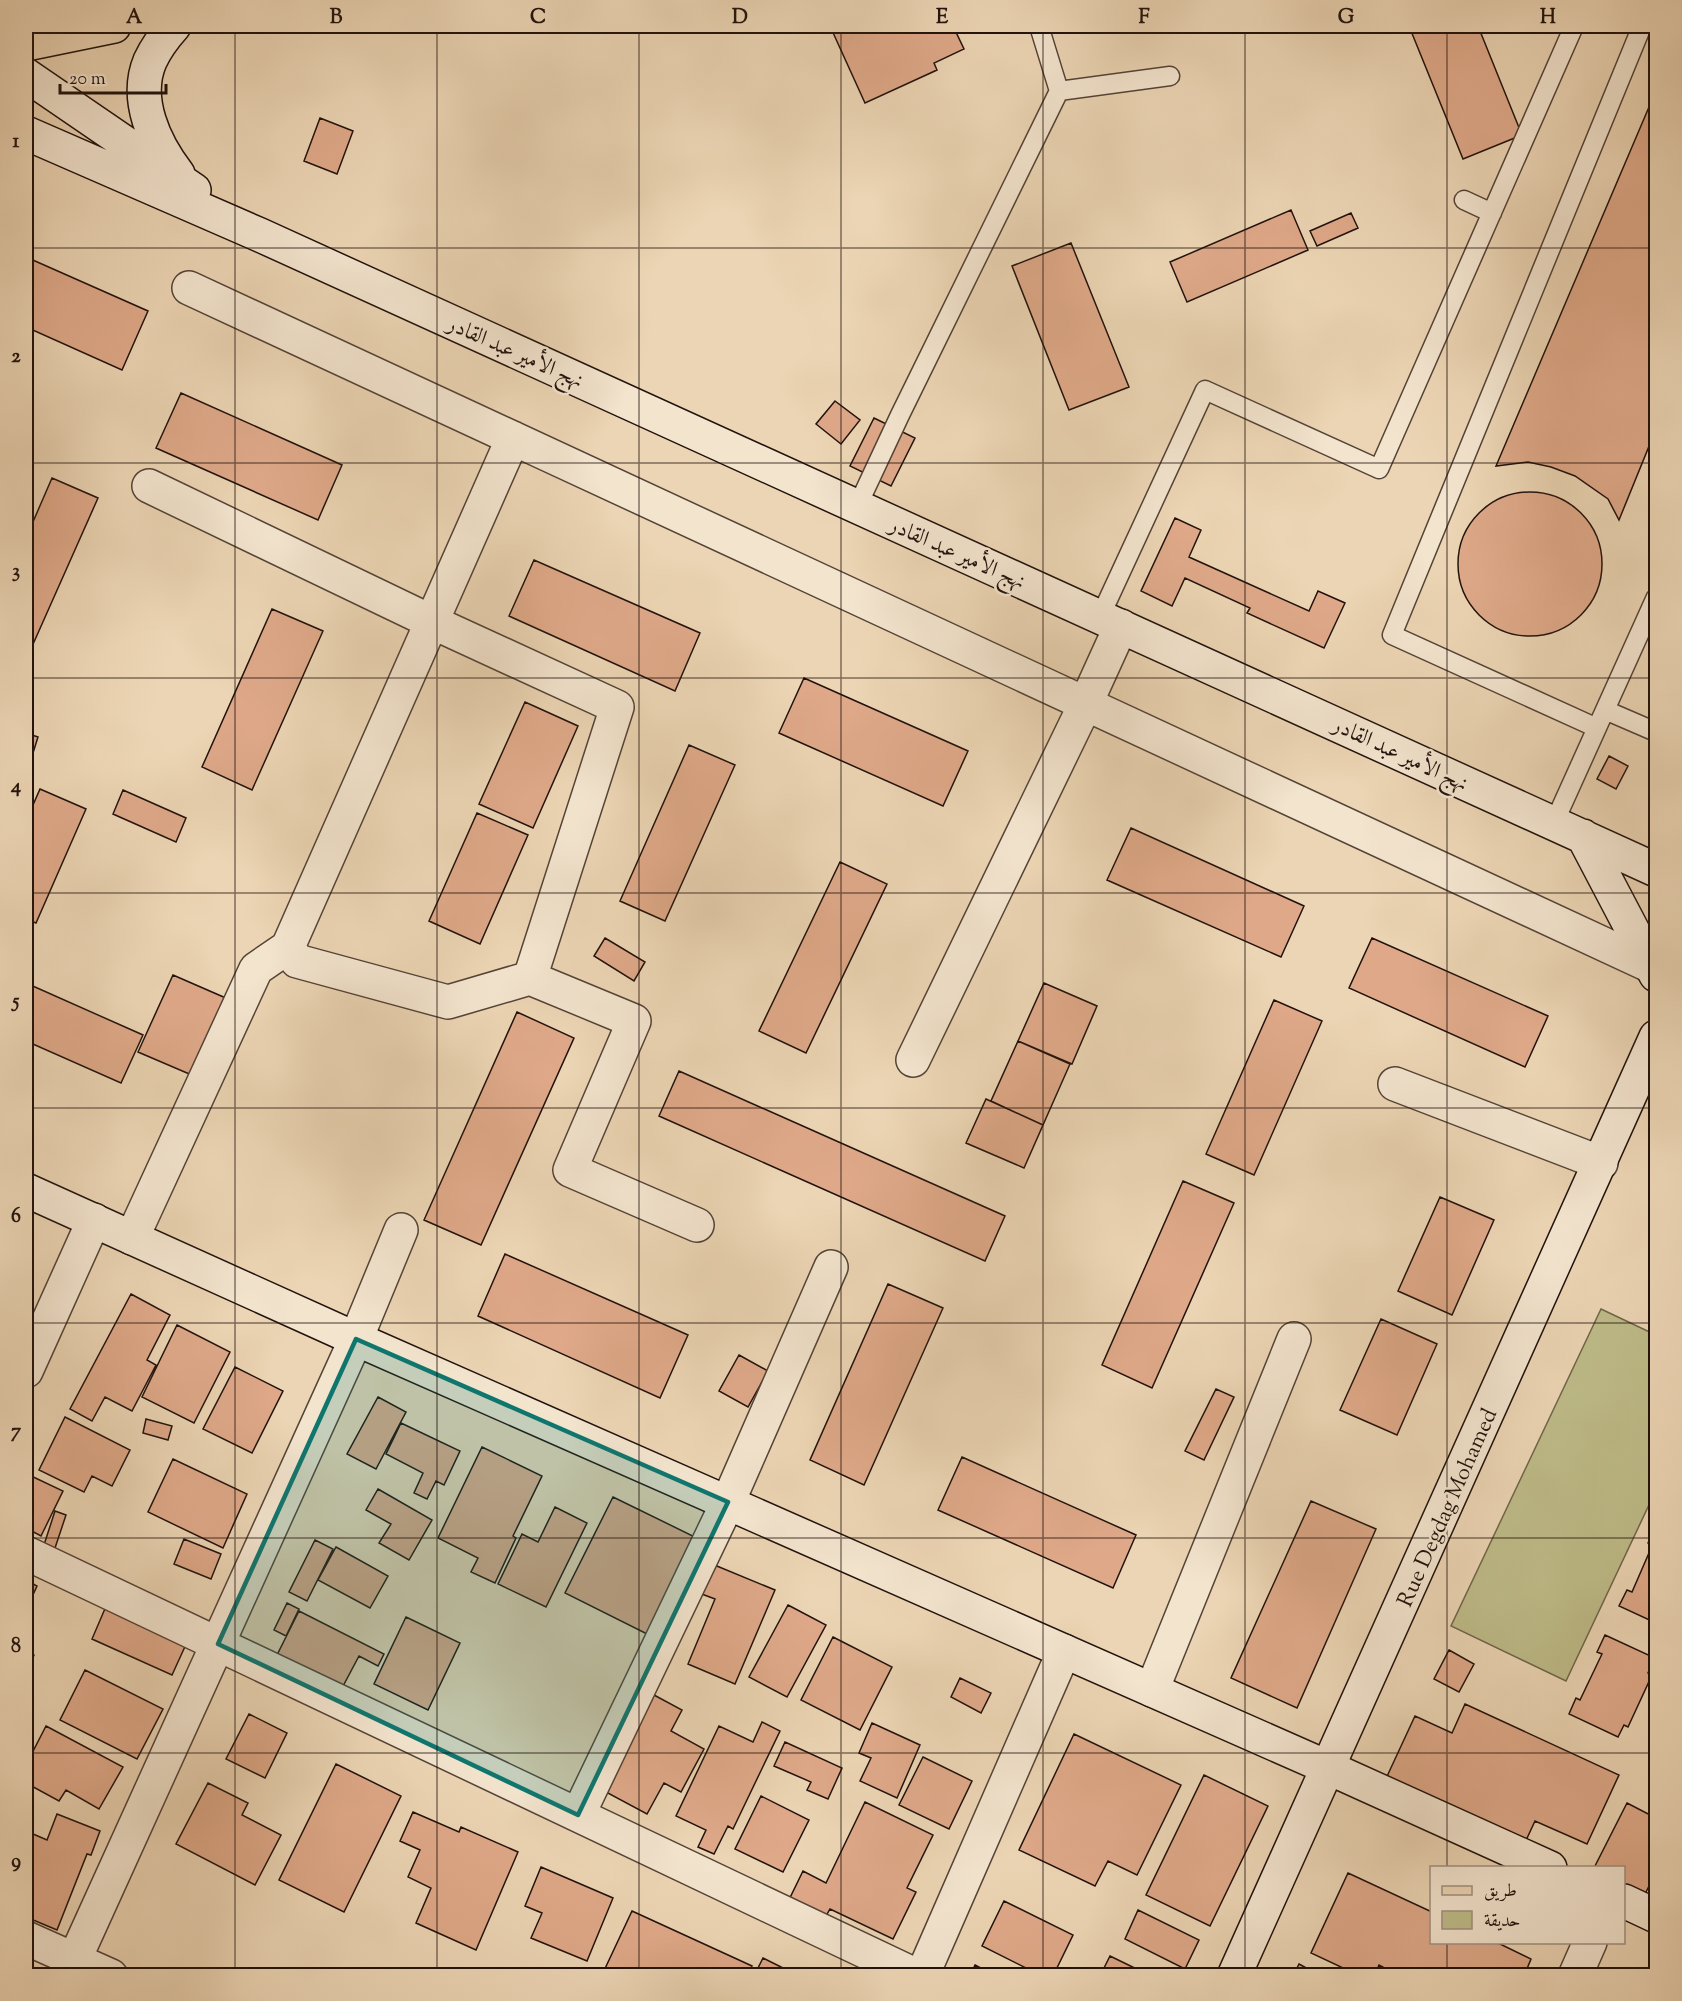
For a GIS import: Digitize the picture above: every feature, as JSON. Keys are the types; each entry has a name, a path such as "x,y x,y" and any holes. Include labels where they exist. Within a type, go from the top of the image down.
{"main road":[{"path":"26,44 114,26"}],"street":[{"path":"174,26 150,61 145,98 153,132 161,149 186,185"},
{"name":"نهج الأمير عبد القادر","path":"26,75 260,235"},
{"name":"نهج الأمير عبد القادر","path":"26,133 260,235 1656,870"},
{"path":"189,288 1086,703 1655,971"},
{"path":"132,1238 256,969 288,947 513,438"},
{"path":"149,486 432,622 617,707 530,978"},
{"path":"913,1060 1086,703 1110,621"},
{"path":"1583,836 1655,971"},
{"path":"288,947 297,961 448,1002 530,978 634,1022 570,1170 697,1224"},
{"name":"Rue Degdag Mohamed","path":"1234,1976 1656,1037"},
{"path":"1395,1084 1601,1163"},
{"path":"26,1190 356,1339 1329,1768 1546,1866"},
{"path":"26,1371 94,1220"},
{"path":"70,1967 356,1339 402,1230"},
{"path":"578,1815 728,1502 831,1267"},
{"path":"1152,1690 1294,1339"},
{"path":"26,1553 920,1976 1064,1651"},
{"path":"1625,1902 1656,1916"},
{"path":"26,1938 70,1967 111,1976"},
{"path":"1575,1976 1589,1944"}],"lane":[{"path":"857,507 1059,91 1039,26"},
{"path":"1110,621 1205,390 1379,469 1574,26"},
{"path":"1597,728 1392,635 1642,26"},
{"path":"1059,91 1170,76"},
{"path":"1464,200 1492,213"},
{"path":"1554,823 1656,597"},
{"path":"1605,710 1656,732"}],"highlighted area":[{"path":"356,1339 728,1502 578,1815 218,1644"}],"green space":[{"path":"1601,1309 1656,1335 1656,1490 1566,1681 1451,1626"}],"building":[{"path":"830,26 953,26 964,49 934,63 937,70 865,103"},
{"path":"1409,26 1478,26 1522,135 1463,159"},
{"path":"1652,100 1656,102 1656,429 1619,520 1608,499 1575,476 1528,462 1496,466"},
{"path":"320,118 353,131 337,174 304,161"},
{"path":"1291,210 1308,250 1187,302 1170,262"},
{"path":"1351,213 1358,228 1317,246 1310,231"},
{"path":"1071,243 1129,387 1069,410 1012,266"},
{"path":"26,257 148,311 122,370 26,327"},
{"path":"181,393 342,465 318,520 156,448"},
{"path":"835,401 860,420 841,444 816,424"},
{"path":"874,418 915,438 891,486 850,466"},
{"path":"52,478 98,498 26,660 26,538"},
{"path":"1530,492 1558,497 1581,513 1597,536 1602,564 1597,592 1581,615 1558,631 1530,636 1502,631 1479,615 1463,592 1458,564 1463,536 1479,513 1502,497"},
{"path":"1175,518 1201,530 1189,557 1309,611 1318,591 1345,603 1324,648 1247,613 1250,608 1185,578 1172,606 1141,591"},
{"path":"534,560 700,633 675,691 509,616"},
{"path":"272,609 323,631 252,790 202,767"},
{"path":"804,678 968,751 943,806 779,733"},
{"path":"525,702 578,726 533,828 479,804"},
{"path":"26,733 38,737 27,772 26,772"},
{"path":"689,745 735,765 665,921 620,901"},
{"path":"1609,756 1628,766 1616,789 1597,779"},
{"path":"40,789 86,809 36,923 26,919 26,821"},
{"path":"123,790 186,818 176,842 113,814"},
{"path":"477,813 528,835 480,944 429,921"},
{"path":"1131,828 1304,906 1281,957 1107,880"},
{"path":"840,862 887,884 806,1053 759,1031"},
{"path":"605,938 645,962 634,981 594,956"},
{"path":"1372,938 1548,1016 1525,1067 1349,988"},
{"path":"173,975 228,999 194,1076 138,1052"},
{"path":"26,983 143,1035 121,1083 26,1041"},
{"path":"1044,983 1097,1006 1072,1064 1018,1041"},
{"path":"1274,1000 1322,1021 1254,1175 1206,1154"},
{"path":"517,1012 574,1038 481,1245 424,1220"},
{"path":"1018,1041 1070,1064 1043,1125 991,1101"},
{"path":"679,1071 1005,1216 985,1261 659,1116"},
{"path":"986,1099 1043,1125 1024,1168 966,1143"},
{"path":"1183,1181 1234,1203 1152,1388 1102,1365"},
{"path":"1440,1197 1494,1220 1452,1315 1398,1291"},
{"path":"505,1254 688,1335 660,1398 478,1316"},
{"path":"888,1284 943,1308 864,1485 810,1460"},
{"path":"131,1294 170,1315 147,1360 156,1365 132,1411 105,1397 92,1421 70,1409"},
{"path":"1381,1319 1437,1344 1397,1435 1340,1410"},
{"path":"177,1325 230,1352 194,1423 142,1397"},
{"path":"739,1355 768,1371 748,1407 719,1391"},
{"path":"235,1367 283,1391 252,1453 203,1429"},
{"path":"1216,1389 1234,1397 1204,1460 1185,1451"},
{"path":"378,1397 406,1412 376,1469 347,1454"},
{"path":"65,1417 130,1450 112,1486 92,1476 84,1492 39,1470"},
{"path":"146,1419 172,1426 168,1440 143,1433"},
{"path":"401,1423 460,1451 444,1485 436,1481 427,1499 414,1493 423,1473 386,1454"},
{"path":"482,1447 542,1476 513,1536 516,1538 495,1583 471,1572 478,1558 438,1538"},
{"path":"962,1457 1136,1535 1113,1588 938,1510"},
{"path":"173,1459 247,1494 223,1548 148,1512"},
{"path":"27,1474 63,1491 41,1536 26,1528"},
{"path":"378,1489 432,1520 409,1560 379,1543 391,1524 366,1510"},
{"path":"613,1497 703,1541 655,1638 565,1593"},
{"path":"1311,1501 1376,1529 1297,1708 1231,1678"},
{"path":"555,1507 587,1523 546,1607 498,1584 522,1534 538,1542"},
{"path":"55,1511 66,1515 54,1551 43,1548"},
{"path":"1656,1527 1656,1623 1619,1606 1627,1590 1632,1592 1652,1546 1648,1543"},
{"path":"184,1539 221,1554 211,1579 174,1564"},
{"path":"315,1540 333,1549 307,1601 289,1592"},
{"path":"336,1547 388,1576 370,1608 318,1580"},
{"path":"712,1564 775,1590 735,1684 688,1664 715,1599 699,1593"},
{"path":"26,1580 37,1586 26,1610"},
{"path":"287,1603 299,1609 286,1636 274,1630"},
{"path":"107,1604 188,1640 172,1675 92,1639"},
{"path":"788,1605 826,1625 787,1697 749,1677"},
{"path":"299,1611 384,1654 378,1666 359,1656 342,1688 277,1655"},
{"path":"406,1617 460,1643 428,1710 374,1684"},
{"path":"1605,1635 1655,1658 1648,1673 1652,1675 1628,1727 1624,1725 1618,1737 1569,1714 1576,1698 1580,1700 1602,1654 1597,1652"},
{"path":"833,1637 892,1667 860,1730 801,1700"},
{"path":"1449,1650 1474,1664 1459,1692 1434,1679"},
{"path":"26,1651 34,1655 26,1674"},
{"path":"85,1670 163,1709 137,1759 60,1720"},
{"path":"960,1678 991,1693 981,1713 951,1697"},
{"path":"654,1695 682,1710 671,1731 704,1749 681,1792 664,1783 647,1814 604,1791"},
{"path":"1465,1704 1619,1775 1587,1844 1535,1821 1522,1849 1383,1785 1415,1716 1452,1733"},
{"path":"249,1714 287,1733 265,1778 226,1759"},
{"path":"762,1722 780,1731 733,1829 728,1826 714,1854 698,1847 706,1830 676,1816 719,1726 753,1742"},
{"path":"872,1723 920,1745 897,1798 860,1781 871,1758 859,1753"},
{"path":"46,1726 123,1767 99,1809 66,1790 59,1801 26,1783 26,1765"},
{"path":"1074,1734 1181,1785 1137,1875 1108,1861 1095,1886 1019,1850"},
{"path":"785,1742 842,1768 828,1799 807,1790 811,1782 774,1766"},
{"path":"923,1757 972,1781 949,1829 899,1805"},
{"path":"336,1764 401,1796 344,1912 279,1880"},
{"path":"1204,1775 1268,1806 1210,1926 1146,1895"},
{"path":"208,1783 248,1803 242,1815 281,1835 255,1885 176,1844"},
{"path":"761,1796 809,1820 783,1872 735,1849"},
{"path":"865,1802 933,1835 907,1888 916,1892 893,1939 830,1909 822,1923 786,1906 803,1871 826,1883"},
{"path":"1627,1803 1656,1818 1656,1872 1640,1904 1625,1896 1625,1866 1595,1866"},
{"path":"413,1812 459,1832 461,1827 518,1852 476,1950 416,1923 431,1888 408,1877 420,1850 400,1841"},
{"path":"57,1814 100,1831 91,1855 87,1854 57,1930 26,1917 26,1831 47,1840"},
{"path":"541,1867 613,1898 587,1961 531,1938 542,1913 525,1906"},
{"path":"1348,1873 1430,1911 1430,1944 1500,1944 1531,1959 1524,1976 1400,1976 1379,1965 1374,1976 1360,1976 1311,1953"},
{"path":"1004,1901 1073,1935 1053,1976 1042,1976 982,1946"},
{"path":"1138,1910 1199,1940 1185,1969 1125,1939"},
{"path":"632,1911 752,1966 748,1976 602,1975"},
{"path":"1110,1956 1151,1976 1100,1976"},
{"path":"763,1958 799,1976 754,1976"},
{"path":"1299,1964 1321,1976 1293,1976"},
{"path":"975,1965 996,1976 970,1976"},
{"path":"1627,1968 1644,1976 1625,1976"}]}
